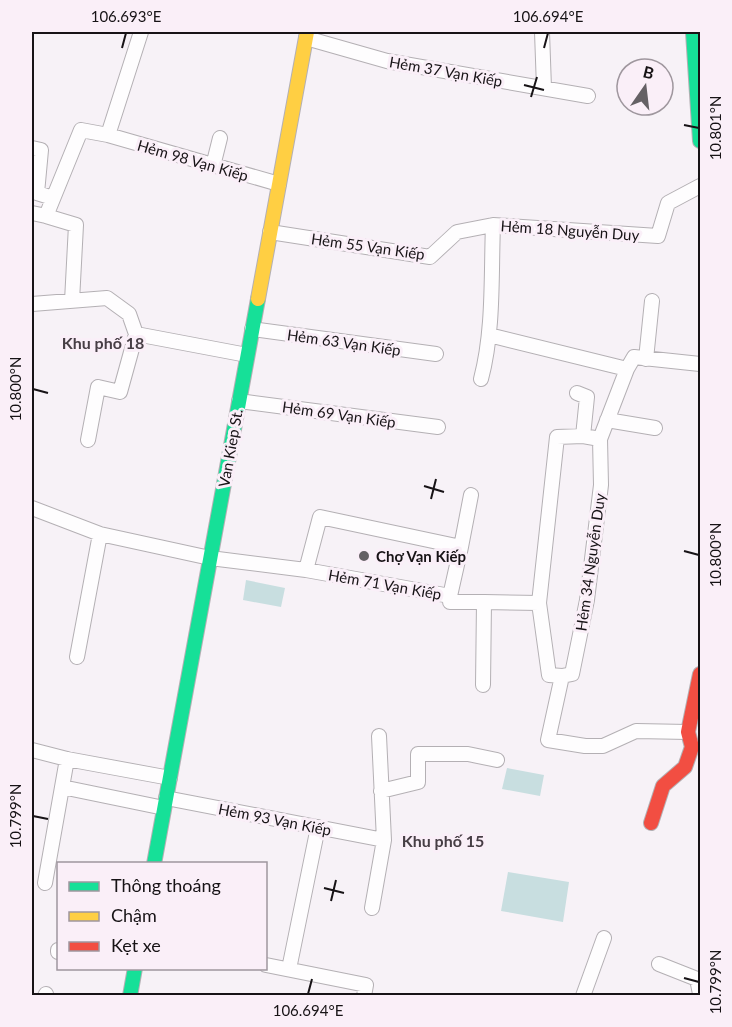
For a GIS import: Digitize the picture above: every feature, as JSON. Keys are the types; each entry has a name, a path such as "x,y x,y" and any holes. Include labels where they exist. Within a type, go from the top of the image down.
{"street":[{"path":"693,32 700,141"},
{"name":"Van Kiep St.","path":"154,862 306,35"},
{"path":"651,823 663,786 685,767 696,747 688,732 700,674"},
{"path":"130,996 135,970"}],"lane":[{"path":"108,135 141,32"},
{"path":"542,32 544,88"},
{"name":"Hẻm 37 Vạn Kiếp","path":"306,35 387,61 588,96"},
{"name":"Hẻm 98 Vạn Kiếp","path":"39,215 53,198 81,130 108,135 279,184"},
{"path":"213,166 220,138"},
{"path":"32,148 41,150 37,193 53,198"},
{"name":"Hẻm 18 Nguyễn Duy","path":"481,379 489,336 493,225 658,236 668,203 700,186"},
{"path":"39,215 76,225 72,301"},
{"name":"Hẻm 55 Vạn Kiếp","path":"270,232 430,257 457,232 493,225"},
{"path":"32,304 107,298 129,314 136,334 120,392 98,387 88,440"},
{"path":"646,358 652,301"},
{"name":"Hẻm 63 Vạn Kiếp","path":"252,329 436,354"},
{"path":"136,334 247,356"},
{"path":"489,336 627,369 634,357 700,364"},
{"name":"Hẻm 34 Nguyễn Duy","path":"627,369 600,439 601,485 587,600 572,674 562,676 548,740 585,746 603,746 636,731 688,732"},
{"path":"577,393 587,397 583,436"},
{"name":"Hẻm 69 Vạn Kiếp","path":"239,401 438,427"},
{"path":"607,420 655,428"},
{"path":"562,676 549,675 539,603 556,437 583,436 600,439"},
{"name":"Hẻm 71 Vạn Kiếp","path":"32,508 100,534 210,558 306,570 450,596 471,495"},
{"name":"Hẻm 71 Vạn Kiếp","path":"306,570 320,517 461,547"},
{"path":"77,657 100,534"},
{"path":"450,596 450,602 539,603"},
{"path":"483,685 484,602"},
{"path":"372,908 384,840 379,736"},
{"path":"32,750 170,778"},
{"path":"381,791 418,782 418,754 468,754 497,760"},
{"path":"45,883 68,759"},
{"name":"Hẻm 93 Vạn Kiếp","path":"62,787 318,827 384,840"},
{"path":"289,969 318,827"},
{"path":"583,996 604,939"},
{"path":"659,964 697,979 700,994"},
{"path":"267,965 366,985 364,996"}],"building":[{"path":"246,580 285,588 281,607 243,600"},
{"path":"507,768 544,775 540,796 502,789"},
{"path":"508,872 569,882 563,922 501,911"}],"traffic: fast":[{"path":"693,32 700,141"},
{"path":"154,862 258,299"},
{"path":"130,996 135,970"}],"traffic: slow":[{"path":"258,299 307,32"}],"traffic: jam":[{"path":"651,823 663,786 685,767 692,747 688,732 700,674"}],"place":[{"name":"Chợ Vạn Kiếp","path":"364,556"}],"district":[{"name":"Khu phố 18","path":"103,342"},
{"name":"Khu phố 15","path":"443,840"}]}
